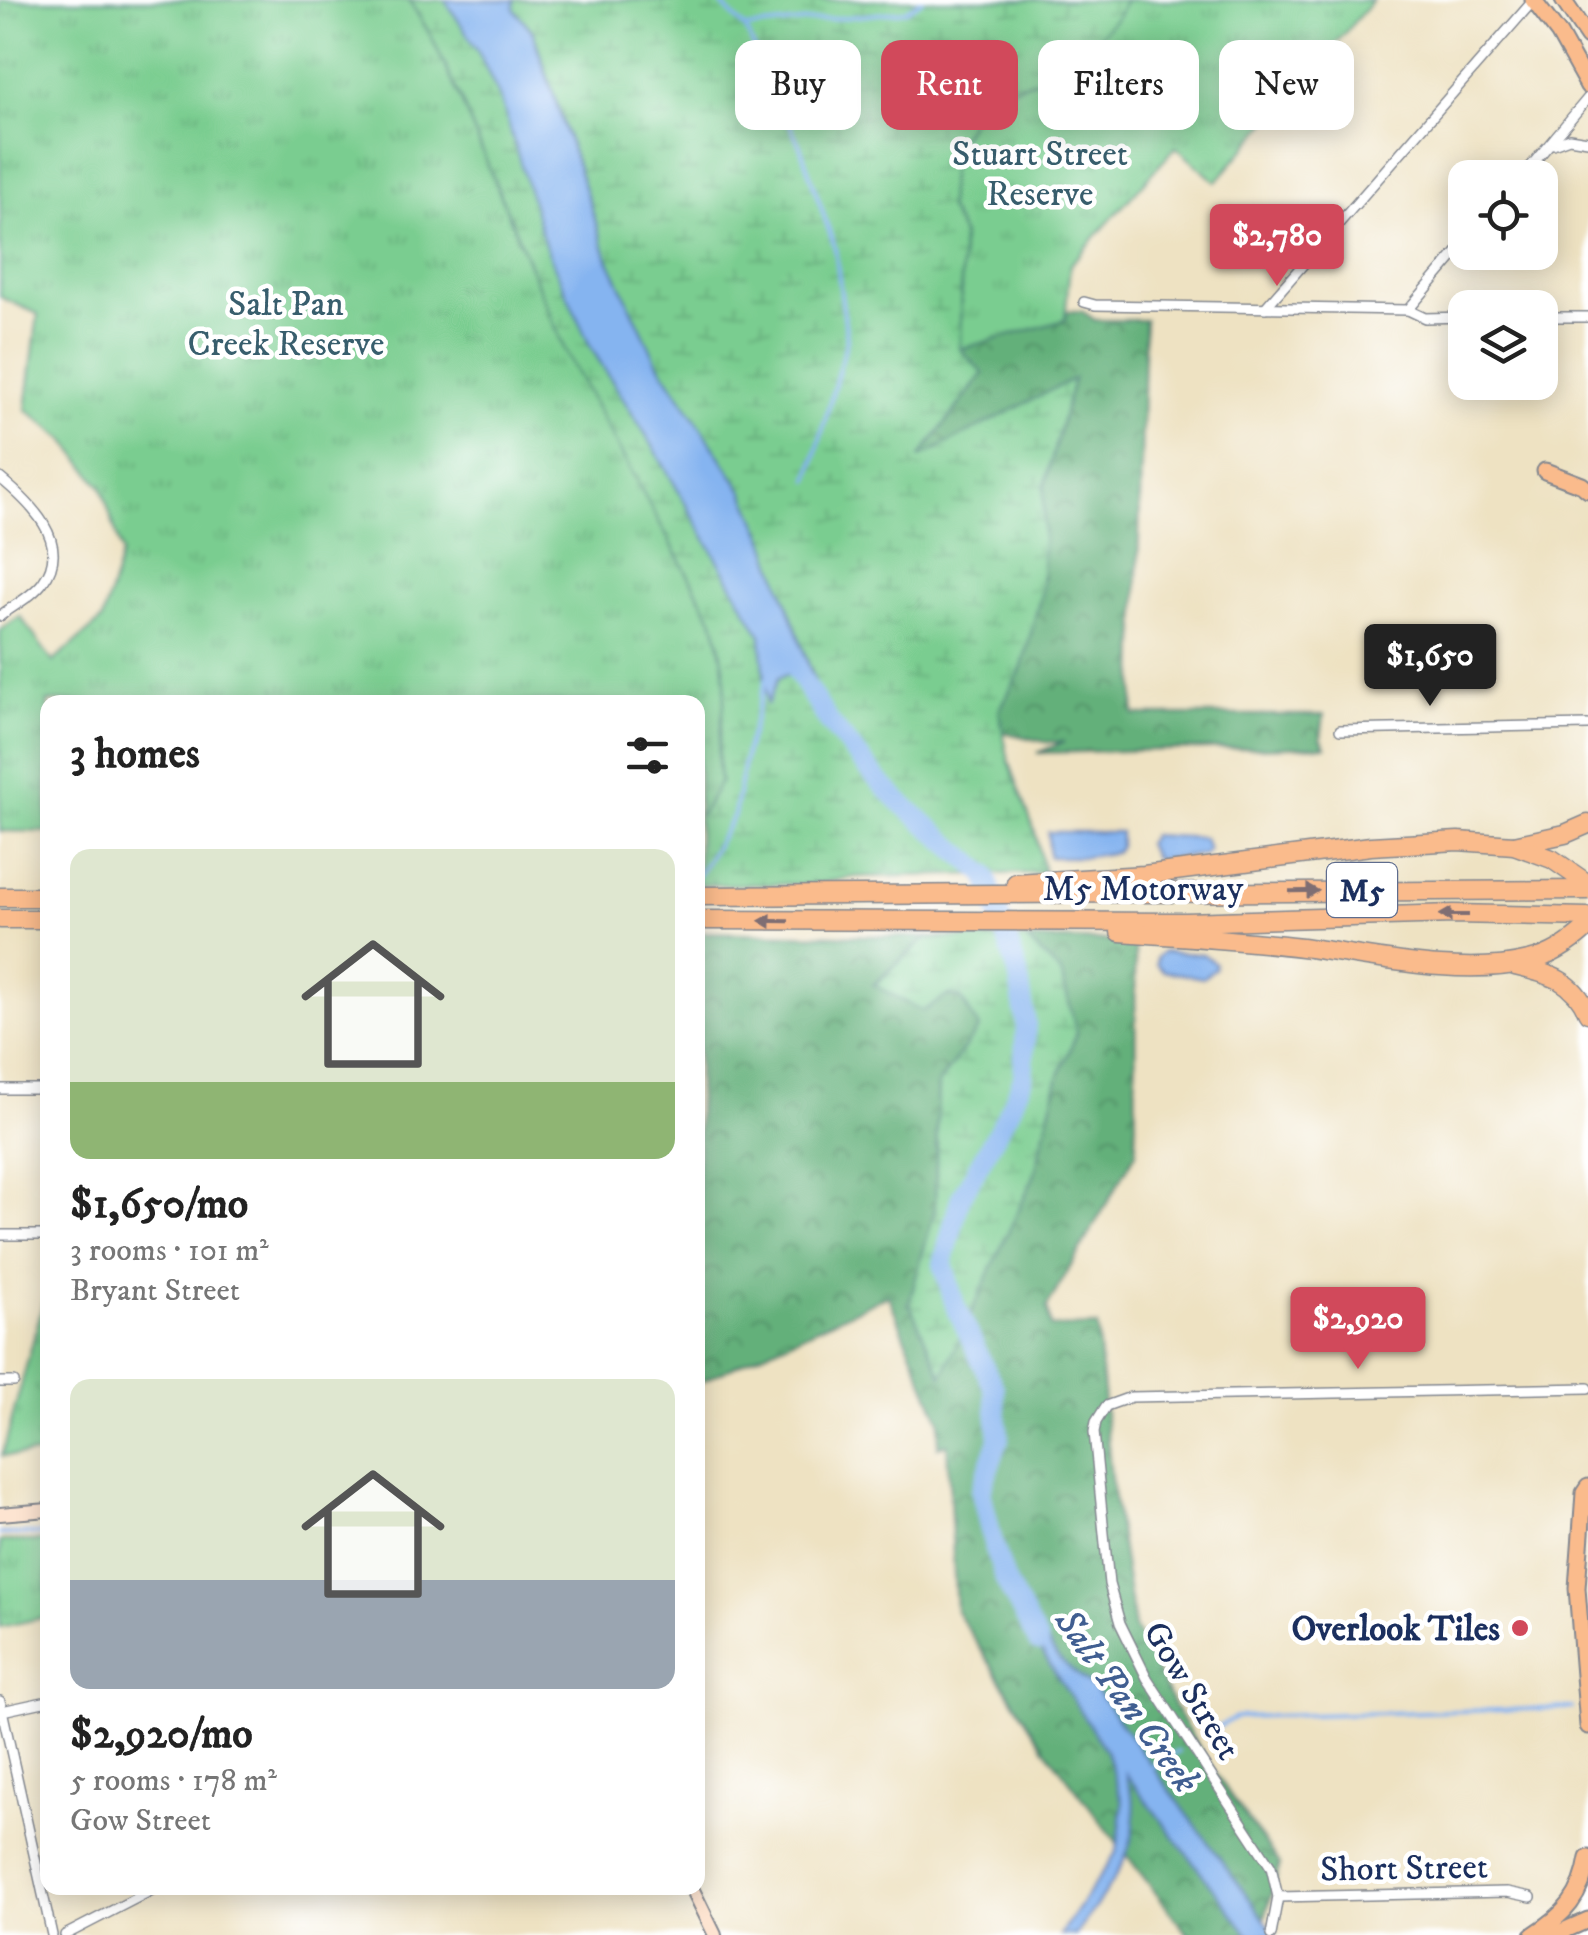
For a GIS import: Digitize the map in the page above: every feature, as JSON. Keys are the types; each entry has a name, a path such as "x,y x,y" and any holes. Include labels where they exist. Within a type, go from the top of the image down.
{"highway":[{"path":"1533,0 1560,34 1588,86"},
{"path":"1563,0 1588,37"},
{"path":"1545,471 1582,484 1588,490"},
{"path":"1514,845 1565,834 1588,824"},
{"path":"705,896 1099,887 1371,846 1458,841 1514,845 1552,859 1584,882"},
{"name":"M5 Motorway","path":"1099,887 1584,882"},
{"path":"0,897 40,897"},
{"name":"M5 Motorway","path":"705,920 1100,926 1454,914 1587,925"},
{"path":"0,919 40,919"},
{"name":"M5","path":"1510,965 1556,952 1587,925"},
{"name":"M5","path":"1100,926 1426,964 1510,965 1562,980 1577,992 1588,1013"},
{"path":"1588,1487 1584,1493 1577,1588 1588,1726"},
{"path":"1533,1935 1574,1901 1583,1884 1588,1858"},
{"path":"1554,1935 1588,1920"}],"main road":[{"path":"0,1514 40,1511"},
{"path":"695,1895 715,1935"}],"street":[{"path":"1266,308 1533,0"},
{"path":"1535,160 1588,98"},
{"path":"1544,150 1569,138 1588,141"},
{"path":"1408,310 1448,263"},
{"path":"1084,302 1095,306 1408,310 1425,318 1448,318"},
{"path":"1558,318 1588,318"},
{"path":"0,478 22,496 43,522 50,534 53,555 40,587 0,616"},
{"path":"1340,730 1588,725"},
{"path":"0,1089 40,1089"},
{"path":"0,1235 40,1235"},
{"path":"0,1382 14,1382"},
{"name":"Gow Street","path":"1272,1930 1278,1897 1268,1860 1147,1678 1120,1623 1103,1548 1094,1444 1100,1414 1114,1402 1130,1397 1588,1388"},
{"path":"40,1702 1,1706 40,1881"},
{"name":"Short Street","path":"1278,1897 1507,1892 1531,1898"},
{"path":"43,1895 52,1935"},
{"path":"66,1935 143,1895"}],"green space":[{"name":"Salt Pan Creek Reserve","path":"0,0 409,0 460,98 566,353 714,622 722,653 725,697 718,757 720,781 705,807 705,695 40,695 40,832 0,831 0,630 20,616 53,662 102,620 122,553 102,488 66,441 26,409 38,314 0,297"},
{"path":"409,0 445,0 476,47 501,100 590,346 650,441 761,635 767,702 778,679 798,671 815,682 764,537 743,491 656,360 608,259 533,31 514,9 514,0 1125,0 1117,17 1097,40 1038,40 1038,106 1018,129 1018,40 881,40 881,130 1017,130 948,208 962,234 960,349 983,373 919,458 1073,379 1044,487 1042,590 1022,667 999,711 1009,761 1035,832 1044,873 705,885 705,805 720,781 718,757 725,677 714,622 566,353 460,98"},
{"name":"Stuart Street Reserve","path":"1125,0 1373,0 1338,40 1219,40 1219,130 1261,130 1216,182 1176,147 1070,265 1065,320 960,349 962,234 948,208 950,174 965,130 1018,130 1018,85 1038,80 1038,130 1199,130 1199,40 1095,40 1117,17"},
{"path":"1067,311 1082,311 1095,320 1145,320 1134,715 1324,715 1321,738 1326,746 1037,753 1064,742 1045,742 1003,732 999,711 1022,667 1042,590 1044,487 1073,380 917,460 983,374 960,349 1065,320"},
{"path":"705,932 927,937 874,984 961,998 979,1028 938,1084 935,1209 909,1303 1034,1176 1059,1075 1077,1033 1061,973 1026,939 1135,941 1136,1153 1047,1307 1051,1327 1097,1326 1111,1478 1134,1627 1181,1719 1280,1864 1260,1935 1188,1935 1043,1746 956,1611 947,1444 938,1447 940,1421 888,1295 705,1380"},
{"path":"927,937 1026,939 1061,973 1077,1033 1059,1075 1034,1176 942,1376 909,1303 935,1209 938,1084 979,1028 961,998 949,995 923,1011 874,985"},
{"path":"40,1315 40,1454 2,1456"},
{"path":"0,1541 40,1541 40,1618 0,1627"}],"water":[{"path":"445,0 514,0 514,9 532,31 608,259 656,360 743,491 764,537 815,684 798,671 778,678 767,705 761,635 650,441 590,346 546,247 501,100 476,47"},
{"path":"1048,832 1120,832 1120,846 1116,852 1086,857 1049,857"},
{"path":"1152,835 1204,838 1208,850 1204,855 1155,859 1146,844"},
{"path":"1162,952 1203,954 1215,963 1215,968 1203,978 1163,971 1156,964"},
{"path":"1031,1617 1058,1659 1096,1690 1276,1935 1249,1935 1126,1774 1134,1823 1125,1858 1076,1935 1060,1935 1117,1851 1123,1804 1106,1751 1022,1621"}],"waterway":[{"path":"717,0 745,28 800,146 835,248 847,339 809,480"},
{"path":"745,28 906,11 922,0"},
{"name":"Salt Pan Creek","path":"783,650 829,722 878,780 986,875 1018,973 1026,1023 1023,1078 960,1199 943,1264 955,1305 994,1388 999,1439 981,1491 992,1539 1005,1580 1038,1642"},
{"path":"705,864 734,815 746,751 766,680"},
{"path":"0,1534 40,1534"},
{"path":"1206,1734 1236,1717 1572,1708"},
{"path":"1148,1769 1178,1751"}],"place":[{"name":"Overlook Tiles","path":"1520,1628"}]}
